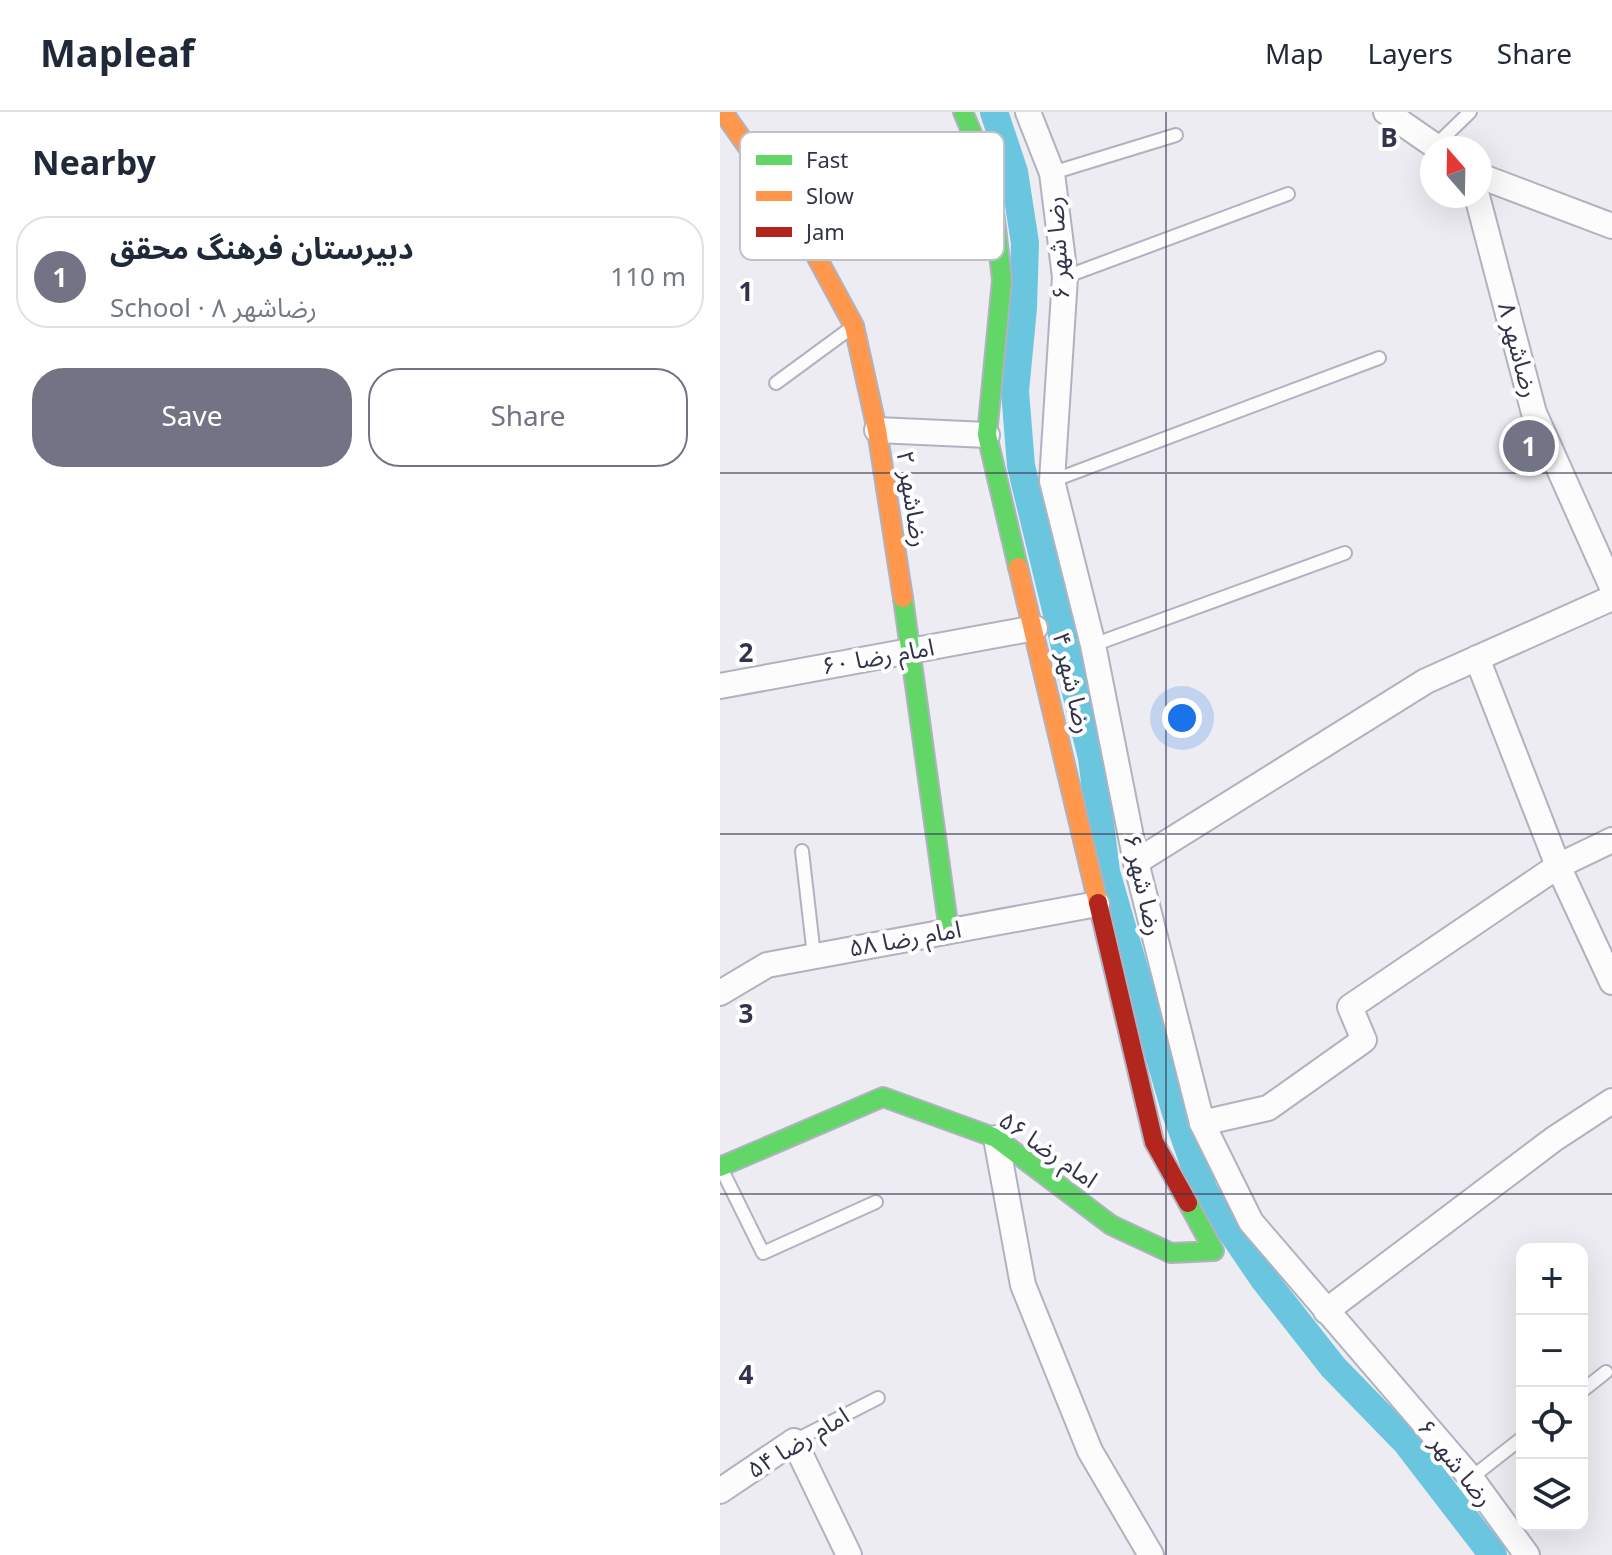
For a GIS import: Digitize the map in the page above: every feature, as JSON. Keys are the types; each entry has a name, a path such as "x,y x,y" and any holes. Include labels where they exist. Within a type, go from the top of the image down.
{"street":[{"name":"رضاشهر ۲","path":"723,112 740,136"},
{"name":"رضا شهر ۴","path":"963,112 971,132"},
{"name":"رضا شهر ۶","path":"1028,112 1052,173 1065,277 1052,481 1093,645 1136,862 1202,1123 1251,1222 1471,1478 1527,1555"},
{"path":"1386,112 1421,136"},
{"path":"1492,181 1612,226"},
{"name":"رضاشهر ۸","path":"1480,208 1534,413 1612,587"},
{"name":"رضاشهر ۲","path":"818,260 854,326 877,430 912,652 949,931"},
{"name":"رضا شهر ۴","path":"1000,260 1002,280 987,435 1154,1142 1214,1251"},
{"path":"877,430 987,435"},
{"path":"1136,862 1426,681 1612,598"},
{"name":"امام رضا ۶۰","path":"720,686 1035,628"},
{"path":"1477,658 1558,866 1612,982"},
{"path":"1202,1123 1268,1108 1364,1040 1350,1007 1558,866 1612,840"},
{"name":"امام رضا ۵۸","path":"720,993 767,965 1097,904"},
{"name":"امام رضا ۵۶","path":"720,1167 883,1097 996,1138 1111,1225 1171,1253 1214,1251"},
{"path":"1326,1311 1554,1139 1612,1101"},
{"path":"996,1138 1023,1285 1090,1451 1151,1555"},
{"path":"794,1441 849,1555"},
{"name":"امام رضا ۵۴","path":"720,1491 794,1441"}],"lane":[{"path":"1447,136 1470,112"},
{"path":"1052,173 1176,135"},
{"path":"1065,277 1288,194"},
{"path":"776,383 854,326"},
{"path":"1052,481 1379,358"},
{"path":"1093,645 1345,553"},
{"path":"802,851 814,956"},
{"path":"720,1167 763,1253 876,1202"},
{"path":"1587,1387 1606,1372"},
{"name":"امام رضا ۵۴","path":"794,1441 878,1398"},
{"path":"1471,1478 1516,1443"}],"waterway":[{"path":"994,112 1001,132"},
{"path":"1004,142 1014,172 1025,243 1015,391 1021,466 1092,758 1106,872 1176,1113 1204,1191 1263,1278 1333,1367 1406,1442 1493,1555"}],"traffic: fast":[{"path":"963,112 971,132"},
{"path":"1000,260 1002,280 987,435 1018,567"},
{"path":"903,598 949,931"},
{"path":"720,1167 883,1097 996,1138 1111,1225 1171,1253 1214,1251 1188,1203"}],"traffic: slow":[{"path":"723,112 740,136"},
{"path":"818,260 854,326 877,430 903,598"},
{"path":"1018,567 1098,903"}],"traffic: jam":[{"path":"1098,903 1154,1142 1188,1203"}],"place":[{"name":"دبیرستان فرهنگ محقق","path":"1529,446"}]}
